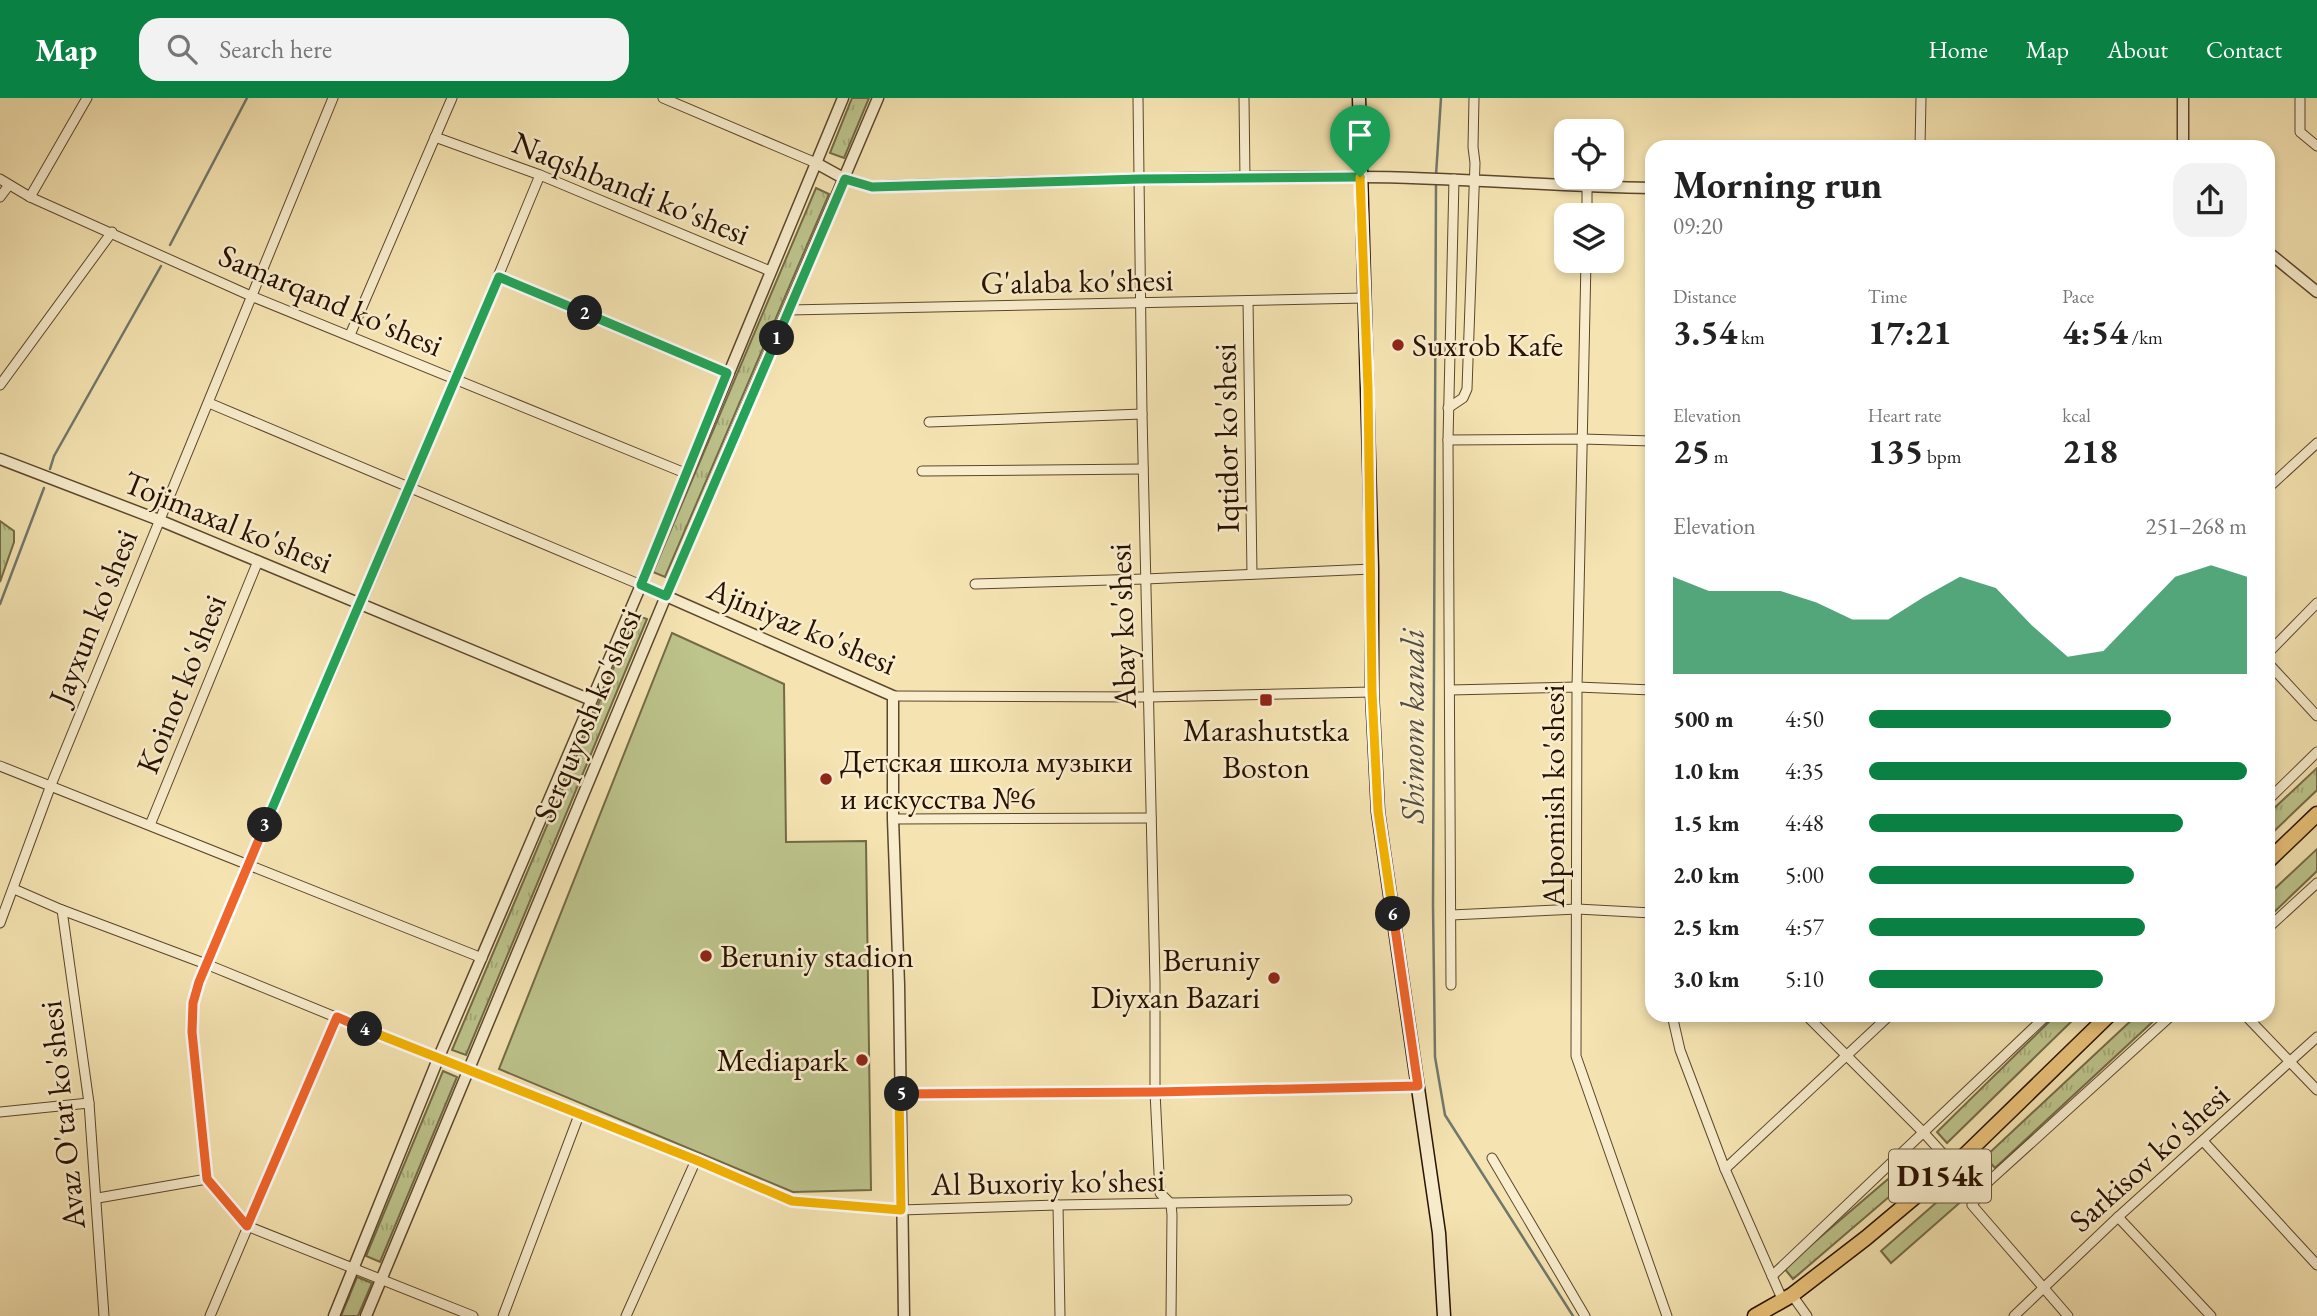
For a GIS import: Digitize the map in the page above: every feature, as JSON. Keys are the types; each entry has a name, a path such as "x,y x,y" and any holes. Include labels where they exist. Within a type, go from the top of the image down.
{"main road":[{"path":"1359,98 1372,569 1372,692 1378,811 1439,1233 1444,1316"},
{"path":"2275,854 2317,814"},
{"name":"D154k","path":"1755,1316 1787,1298 1866,1238 1966,1154 2102,1022"}],"street":[{"path":"30,197 87,98"},
{"name":"Jayxun ko'shesi","path":"0,923 51,785 333,98"},
{"path":"350,335 452,98"},
{"path":"663,98 816,163 845,179 872,187 1140,179 1360,177 1432,178 1554,186"},
{"name":"Serquyosh ko'shesi","path":"334,1316 438,1059 641,585 685,473 843,98"},
{"name":"Serquyosh ko'shesi","path":"366,1316 666,596 878,98"},
{"name":"Abay ko'shesi","path":"1138,98 1156,1092 1160,1193 1171,1203 1171,1316"},
{"path":"1244,98 1245,179"},
{"path":"1448,408 1463,398 1467,389 1474,98"},
{"path":"1920,140 1921,98"},
{"path":"2183,98 2183,140"},
{"path":"2300,98 2300,132 2317,146"},
{"name":"Naqshbandi ko'shesi","path":"435,137 540,175 770,271"},
{"path":"473,1316 247,1226 207,1179 192,1032 193,1003 206,964 410,489 540,175"},
{"name":"Samarqand ko'shesi","path":"0,179 30,197 251,296 685,473"},
{"path":"1451,179 1448,408 1451,985"},
{"path":"0,198 9,185"},
{"path":"1624,188 1645,188"},
{"path":"0,385 113,232"},
{"path":"2275,258 2317,292"},
{"name":"Alpomish ko'shesi","path":"1586,273 1577,687 1576,1056 1667,1316"},
{"path":"499,277 727,373"},
{"name":"G'alaba ko'shesi","path":"789,310 1365,298"},
{"name":"Iqtidor ko'shesi","path":"1248,301 1252,574"},
{"name":"Ajiniyaz ko'shesi","path":"209,403 641,585 893,696 1149,696 1372,692"},
{"path":"929,422 1142,414"},
{"path":"1448,440 1645,441"},
{"path":"2275,482 2317,443"},
{"name":"Tojimaxal ko'shesi","path":"0,459 159,520 591,700"},
{"path":"922,471 1143,469"},
{"name":"Koinot ko'shesi","path":"150,825 258,561"},
{"path":"975,584 1372,569"},
{"path":"2275,646 2317,603"},
{"path":"2275,671 2317,716"},
{"path":"1450,690 1577,687 1645,690"},
{"path":"893,696 893,819 899,985 904,1316"},
{"path":"2275,793 2317,752"},
{"path":"0,766 482,958"},
{"path":"893,819 1150,818"},
{"path":"2275,922 2317,883"},
{"name":"Al Buxoriy ko'shesi","path":"14,889 696,1160 792,1201 901,1210 1347,1200"},
{"path":"1451,915 1577,909 1645,913"},
{"name":"Avaz O'tar ko'shesi","path":"62,910 89,1103 104,1316"},
{"path":"210,1316 337,1017"},
{"path":"1674,1022 1680,1050 1725,1169 1772,1276 1787,1298 1807,1316"},
{"path":"1813,1022 1924,1133 1952,1165"},
{"path":"1725,1169 1883,1022"},
{"path":"1772,1276 2040,1022"},
{"path":"2068,1316 1972,1205 1988,1182 2164,1022"},
{"path":"2252,1022 2317,1090"},
{"name":"Sarkisov ko'shesi","path":"2014,1316 2317,1037"},
{"path":"899,1094 1418,1086"},
{"path":"0,1111 89,1103"},
{"path":"503,1316 579,1115"},
{"path":"2203,1141 2317,1265"},
{"path":"1966,1154 1988,1182"},
{"path":"1492,1158 1584,1316"},
{"path":"626,1316 696,1160"},
{"path":"97,1198 207,1179"},
{"path":"1058,1205 1060,1316"},
{"path":"2119,1217 2211,1316"}],"green space":[{"path":"852,98 869,98 844,158 830,153"},
{"path":"816,188 829,194 665,577 653,572"},
{"path":"0,521 14,531 14,542 0,582"},
{"path":"636,615 647,619 466,1055 452,1050"},
{"name":"Beruniy stadion","path":"672,633 784,684 786,842 866,841 871,1190 793,1192 499,1069"},
{"path":"2317,768 2317,790 2275,830 2275,807"},
{"path":"2317,849 2317,871 2275,911 2275,888"},
{"path":"2049,1022 2071,1022 1947,1143 1937,1132"},
{"path":"2130,1022 2152,1022 1995,1168 1985,1157"},
{"path":"443,1071 457,1077 380,1262 366,1256"},
{"path":"1915,1156 1924,1167 1793,1279 1784,1268"},
{"path":"1962,1180 1972,1192 1891,1263 1881,1251"},
{"path":"357,1277 372,1283 358,1316 341,1316"}],"waterway":[{"path":"170,245 247,98"},
{"name":"Shimom kanali","path":"1436,175 1441,98"},
{"name":"Shimom kanali","path":"1436,182 1433,905 1435,1057 1445,1115 1573,1316"},
{"path":"50,469 54,456 161,266"},
{"path":"0,604 44,488"}],"place":[{"name":"Suxrob Kafe","path":"1398,345"},
{"name":"Marashutstka Boston","path":"1266,700"},
{"name":"Детская школа музыки и искусства №6","path":"826,779"},
{"name":"Beruniy stadion","path":"706,956"},
{"name":"Beruniy Diyxan Bazari","path":"1274,978"},
{"name":"Mediapark","path":"862,1060"}],"route":[{"path":"1360,177 1368,388 1372,692 1378,811 1418,1086 899,1094 901,1210 792,1201 337,1017 247,1226 207,1179 192,1032 193,1003 227,914 499,277 727,373 641,585 666,596 845,179 872,187 1140,179 1360,177"}]}
